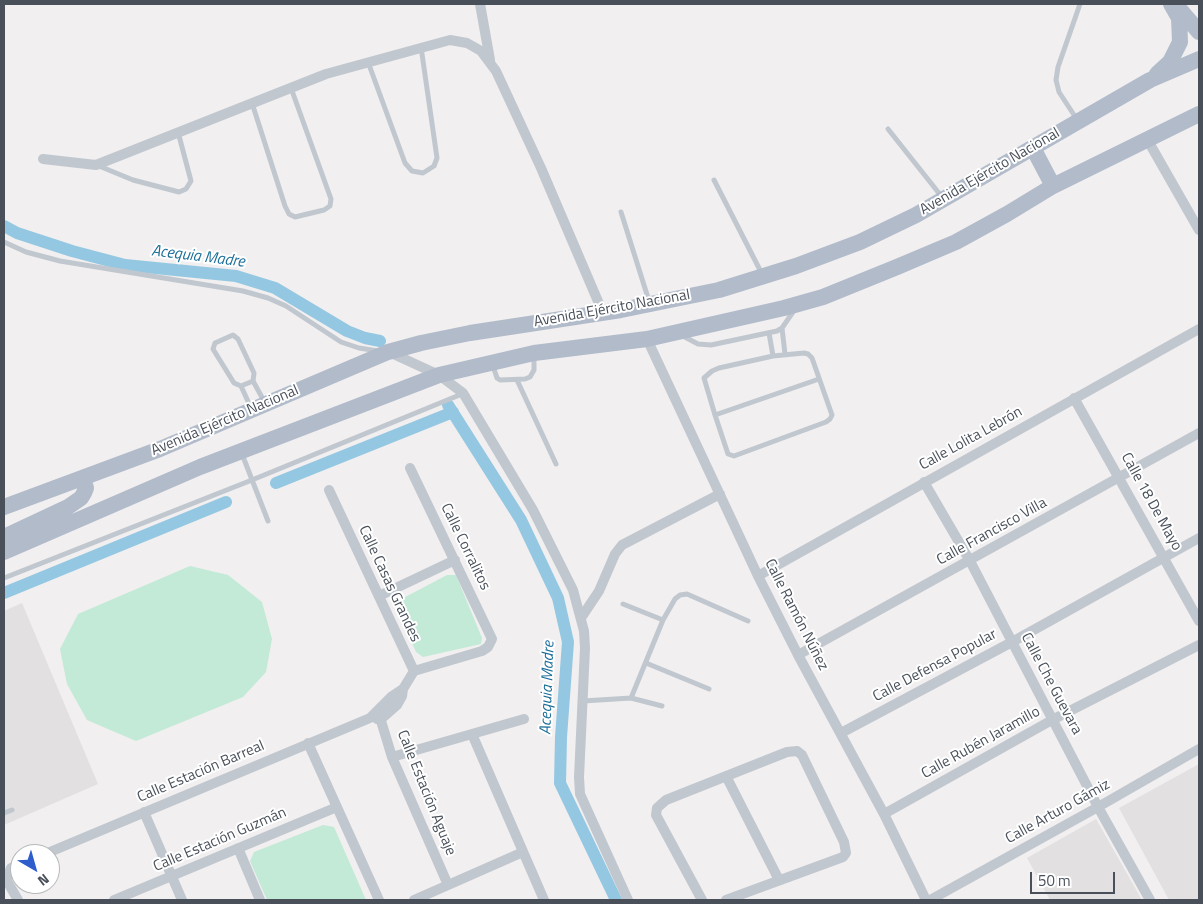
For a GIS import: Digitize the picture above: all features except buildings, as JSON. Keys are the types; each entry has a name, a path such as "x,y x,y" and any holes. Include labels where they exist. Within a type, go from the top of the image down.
{"main road":[{"path":"1173,4 1199,32"},
{"path":"1150,80 1170,62 1180,42 1179,18 1173,4"},
{"name":"Avenida Ejército Nacional","path":"4,508 160,449 388,352 470,333 650,304 719,290 796,266 860,242 916,215 1150,80 1199,59"},
{"name":"Avenida Ejército Nacional","path":"4,552 200,467 439,375 534,353 647,339 823,297 956,242 1053,186 1197,116"},
{"path":"1033,148 1053,186"},
{"path":"4,537 68,507 81,498 86,488 83,478"}],"street":[{"path":"480,4 490,63"},
{"path":"43,159 96,165 326,74 421,46 450,40 467,43 481,51 496,71 541,168 603,312"},
{"path":"1147,139 1199,230"},
{"name":"Calle Lolita Lebrón","path":"758,576 1199,329"},
{"name":"Calle Ramón Núñez","path":"647,339 758,576 798,655 884,814 926,900"},
{"path":"388,352 439,375 463,393 533,510 573,590 581,618 585,648 580,794 628,900"},
{"name":"Calle 18 De Mayo","path":"1074,398 1199,621"},
{"name":"Calle Francisco Villa","path":"798,655 1199,433"},
{"name":"Calle Corralitos","path":"410,468 492,639 488,647 482,651 414,671"},
{"name":"Calle Che Guevara","path":"924,482 970,561 1098,807 1150,900"},
{"name":"Calle Casas Grandes","path":"329,490 414,671"},
{"path":"581,618 598,591 615,554 622,545 720,494"},
{"name":"Calle Defensa Popular","path":"841,733 1012,642 1199,538"},
{"path":"379,596 455,560"},
{"name":"Calle Rubén Jaramillo","path":"884,814 1052,720 1199,644"},
{"path":"376,716 391,697 403,689 414,671"},
{"name":"Calle Estación Barreal","path":"60,847 376,716"},
{"name":"Calle Estación Aguaje","path":"376,716 448,885"},
{"path":"392,757 524,719"},
{"path":"472,734 544,900"},
{"path":"308,743 379,900"},
{"name":"Calle Arturo Gámiz","path":"930,900 1199,749"},
{"path":"702,900 656,815 657,808 666,800 726,776 787,752 797,752 802,755 844,842 846,853 843,856 726,900"},
{"path":"726,776 779,880"},
{"name":"Calle Estación Guzmán","path":"114,900 337,807"},
{"path":"144,812 182,900"},
{"path":"238,848 260,900"},
{"path":"414,900 523,852"},
{"path":"10,871 7,880 10,886"},
{"path":"4,899 16,897"}],"lane":[{"path":"1078,121 1058,92 1056,80 1058,67 1080,4"},
{"path":"368,62 405,163 412,171 423,173 434,166 437,158 421,46"},
{"path":"252,103 289,214 295,218 324,210 330,206 331,199 291,88"},
{"path":"888,129 944,199"},
{"path":"96,165 133,180 179,192 186,189 190,181 178,132"},
{"path":"714,180 763,277"},
{"path":"621,212 650,304"},
{"path":"4,242 26,252 60,261 243,291 268,298 286,306 341,342 359,348 388,352"},
{"path":"676,332 698,344 704,345 769,332 782,328 799,304"},
{"path":"782,328 785,354"},
{"path":"769,332 773,356"},
{"path":"233,335 238,338 254,373 253,381 259,407 241,386 234,384 213,348 214,343 233,335"},
{"path":"492,363 497,378 500,380 517,380 530,377 534,353"},
{"path":"804,353 810,355 832,415 830,419 734,456 730,455 726,451 704,380 707,375 719,368 785,354 804,353"},
{"path":"715,415 819,379"},
{"path":"517,380 556,464"},
{"path":"241,386 253,381"},
{"path":"4,578 252,480 463,393"},
{"path":"241,451 268,520"},
{"path":"630,698 663,620 675,598 687,594 748,621"},
{"path":"623,604 663,620"},
{"path":"646,663 709,689"},
{"path":"583,701 630,698 662,706"},
{"path":"4,813 12,810"}],"shaded area":[{"path":"22,603 98,784 4,825 4,611"},
{"path":"1199,764 1199,900 1169,900 1119,808"},
{"path":"1096,819 1142,900 1050,900 1027,858"}],"green space":[{"path":"190,566 228,575 262,602 272,639 266,672 243,697 136,741 87,720 67,684 60,649 78,614"},
{"path":"447,575 456,575 482,638 481,644 423,657 416,652 394,603"},
{"path":"323,825 334,827 366,900 267,900 250,861 254,852"}],"waterway":[{"name":"Acequia Madre","path":"4,226 17,233 72,251 125,265 236,276 275,288 347,331 380,341"},
{"name":"Acequia Madre","path":"448,405 521,520 558,598 568,642 561,737 560,783 616,900"},
{"path":"276,483 453,412"},
{"path":"4,593 226,502"}]}
